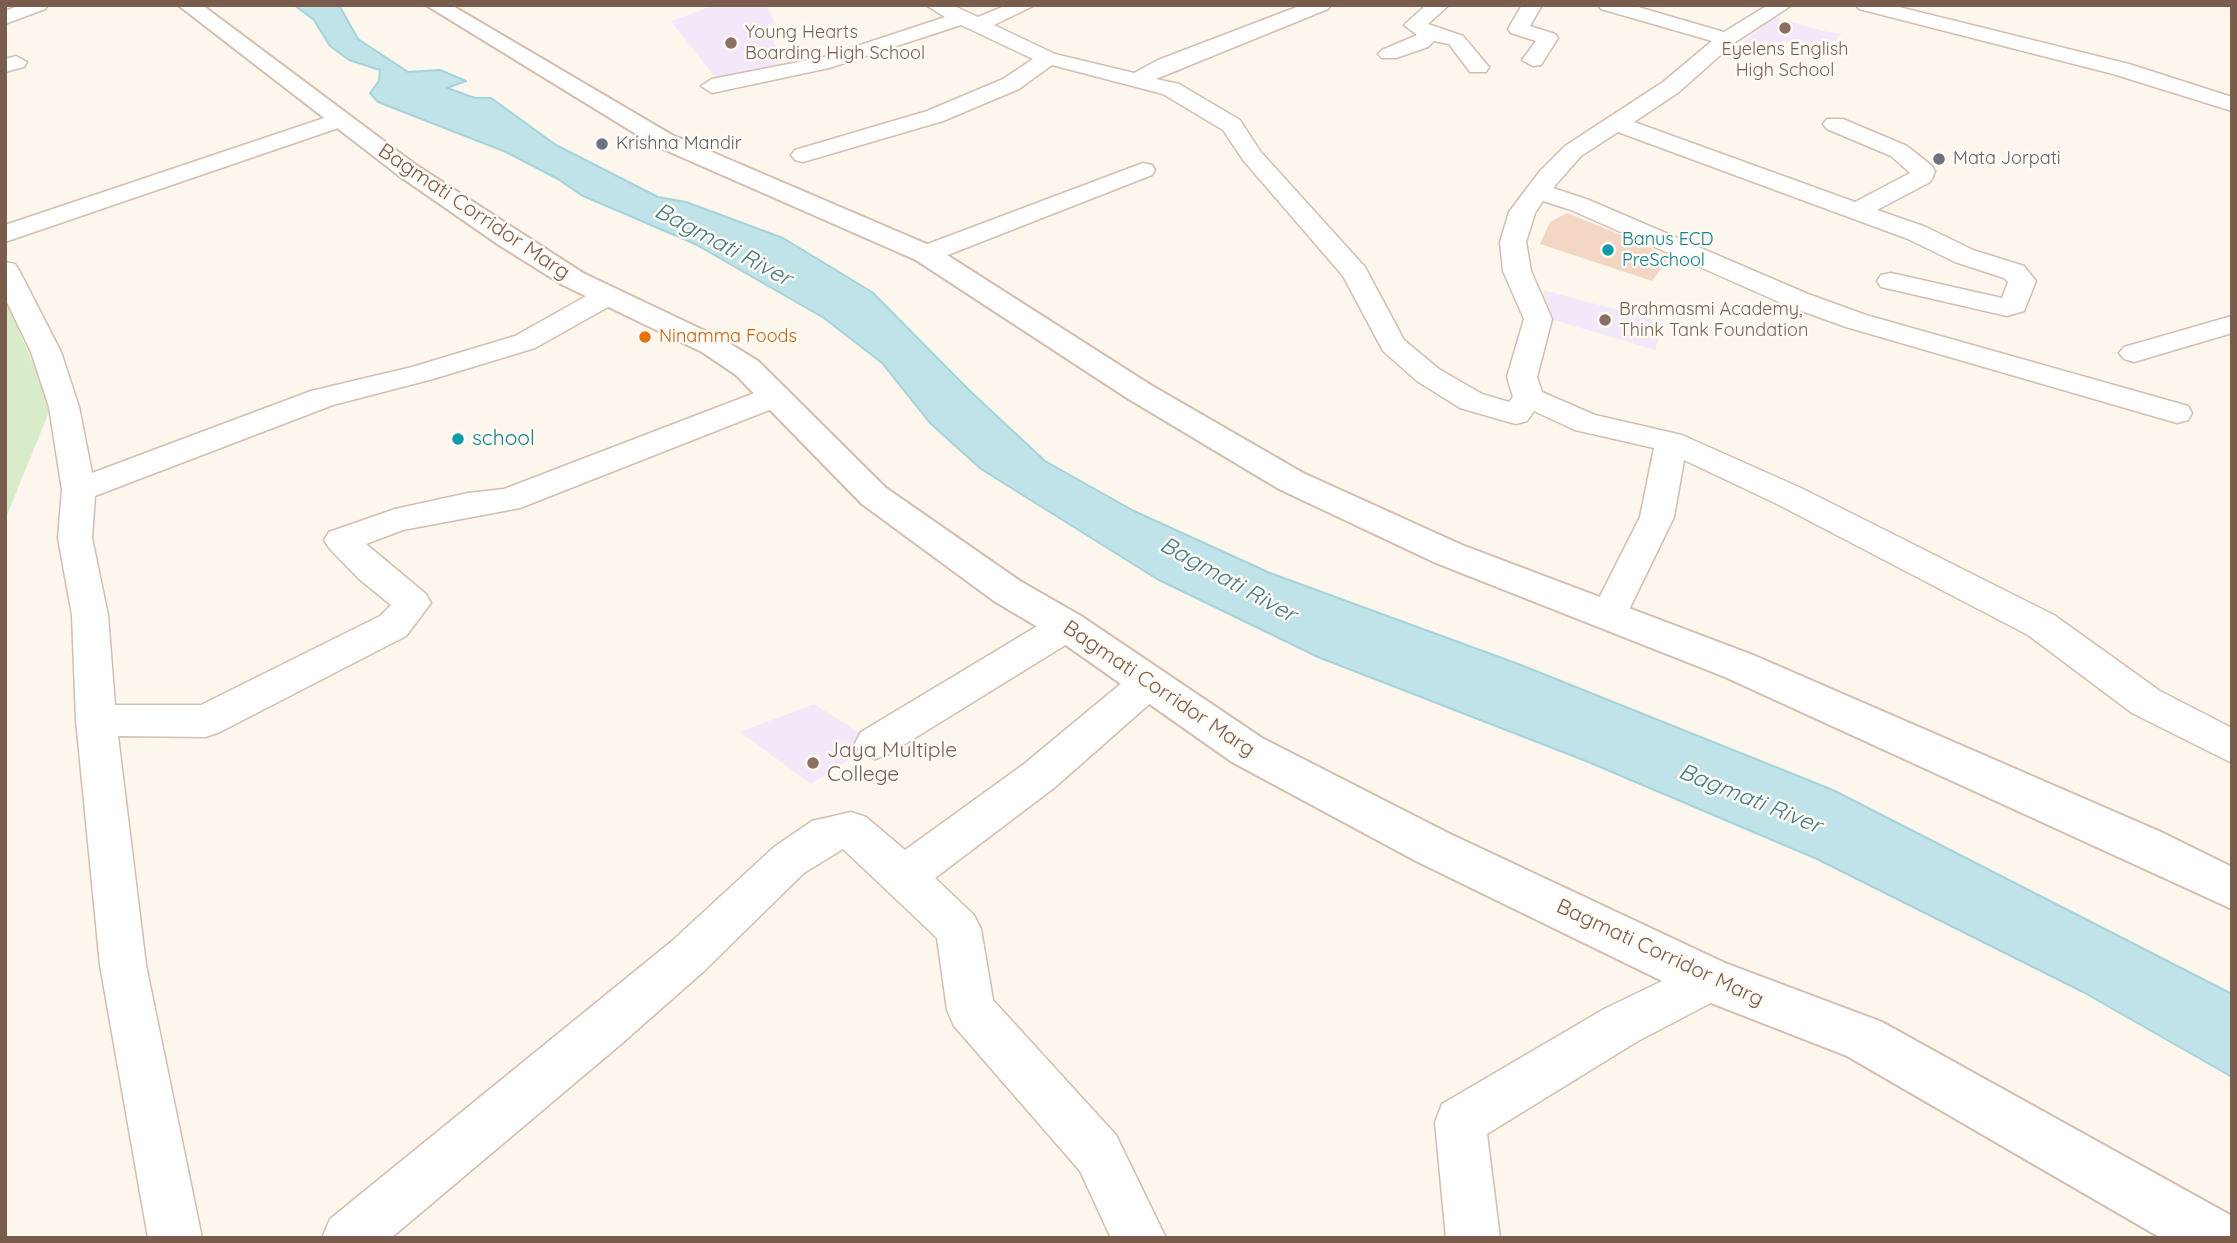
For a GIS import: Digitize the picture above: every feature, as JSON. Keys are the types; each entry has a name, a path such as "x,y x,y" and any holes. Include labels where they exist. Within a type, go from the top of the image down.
{"street":[{"path":"5,18 38,5"},
{"name":"Bagmati Corridor Marg","path":"188,5 407,170 509,239 607,296 713,346 747,368 874,496 1007,591 1067,626 1247,750 1432,847 1710,980 1864,1039 2216,1238"},
{"path":"436,5 663,140 926,254 1160,404 1291,481 1449,554 1751,671 2145,846 2232,889"},
{"path":"936,5 1048,58 1171,89 1232,125 1251,155 1355,273 1394,345 1428,375 1471,401 1517,414 1528,397"},
{"path":"712,86 830,62 1025,5"},
{"path":"1137,80 1166,65 1321,5"},
{"path":"1439,5 1414,25 1430,33 1456,40 1478,68"},
{"path":"1532,5 1518,29 1548,38 1533,60"},
{"path":"1608,5 1727,38"},
{"path":"1782,5 1727,38 1671,87 1573,151 1522,212 1513,243 1517,271 1538,319 1522,377 1528,397 1586,423 1671,442 1789,496 2041,625 2146,702 2232,747"},
{"path":"1866,5 2121,69 2232,104"},
{"path":"1941,22 1957,5"},
{"path":"1389,54 1421,43 1430,33"},
{"path":"803,155 935,116 1011,83 1048,58"},
{"path":"5,234 342,119"},
{"path":"1616,123 1917,233 1964,257 2014,272 2022,281 2014,305 2007,309 1891,281"},
{"path":"1835,124 1899,151 1923,170 1921,177 1856,211"},
{"path":"926,254 1143,170"},
{"path":"1537,191 1580,205 1798,300 1856,321 2177,413"},
{"path":"5,270 46,352 64,407 79,490 75,538 90,615 96,720 123,965 175,1238"},
{"path":"79,490 322,398 422,373 525,342 607,296"},
{"path":"2134,354 2232,324"},
{"path":"96,720 206,721 393,626 413,603 370,570 341,540 394,520 468,504 508,500 776,396"},
{"path":"1608,616 1657,517 1671,442"},
{"path":"875,743 1067,626"},
{"path":"904,876 1040,776 1149,682"},
{"path":"349,1238 688,956 789,860 827,834 851,830 904,876 958,929 971,1010 1098,1153 1139,1238"},
{"path":"1473,1238 1460,1122 1621,1025 1710,980"}],"shaded area":[{"name":"Young Hearts Boarding High School","path":"715,5 766,5 775,23 766,25 777,49 779,69 718,81 671,21"},
{"name":"Eyelens English High School","path":"1773,17 1841,34 1835,41 1742,43"},
{"name":"Brahmasmi Academy, Think Tank Foundation","path":"1543,290 1664,322 1655,350 1547,318"},
{"name":"Jaya Multiple College","path":"814,704 875,743 811,784 740,732"}],"green space":[{"path":"5,299 35,368 49,412 5,520"}],"water":[{"name":"Bagmati River","path":"294,5 339,5 358,39 408,72 440,70 466,81 447,88 475,98 491,98 556,145 658,197 686,202 783,238 872,292 969,390 1045,461 1134,511 1270,573 1521,665 1833,790 2232,994 2232,1077 2083,992 1817,859 1586,761 1318,657 1157,579 981,469 930,423 882,363 824,318 695,244 581,195 558,179 506,152 378,102 370,93 379,81 380,70 349,60 330,46 314,20"}],"building":[{"name":"Banus ECD PreSchool","path":"1567,213 1670,257 1652,281 1540,244 1550,222"}],"place":[{"name":"Eyelens English High School","path":"1785,28"},
{"name":"Young Hearts Boarding High School","path":"731,43"},
{"name":"Krishna Mandir","path":"602,144"},
{"name":"Mata Jorpati","path":"1939,159"},
{"name":"Banus ECD PreSchool","path":"1608,250"},
{"name":"Brahmasmi Academy, Think Tank Foundation","path":"1605,320"},
{"name":"Ninamma Foods","path":"645,337"},
{"name":"school","path":"458,439"},
{"name":"Jaya Multiple College","path":"813,763"}]}
